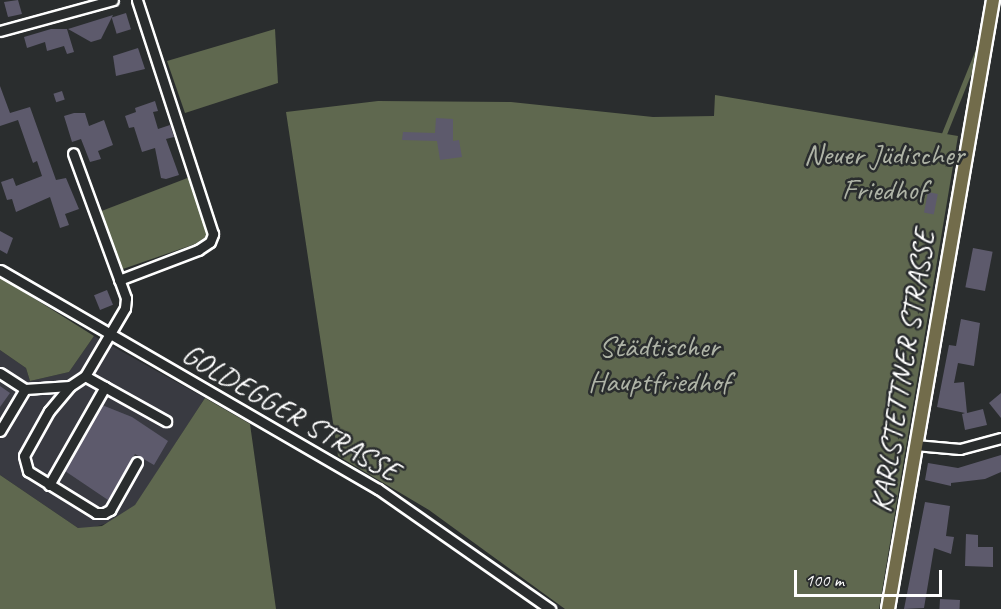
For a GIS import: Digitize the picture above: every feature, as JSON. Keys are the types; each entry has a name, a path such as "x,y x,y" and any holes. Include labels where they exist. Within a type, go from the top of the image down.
{"main road":[{"name":"KARLSTETTNER STRASSE","path":"888,609 993,0"}],"street":[{"path":"0,31 113,0"},
{"path":"119,280 198,250 210,242 213,234 137,0"},
{"path":"73,153 126,302 111,336 85,376 70,386 49,411 24,456 28,471 96,513 110,510 137,462"},
{"name":"GOLDEGGER STRASSE","path":"0,270 413,511 549,609"},
{"path":"0,373 25,389 70,386"},
{"path":"85,376 166,421"},
{"path":"49,485 105,387"},
{"path":"0,431 25,389"},
{"path":"915,445 960,449 1001,438"}],"shaded area":[{"path":"94,336 205,398 135,506 117,520 88,529 78,528 0,475 0,350 26,368 30,381 69,372"}],"green space":[{"path":"996,0 1001,2 922,196 918,194"},
{"path":"275,29 278,83 185,113 167,61"},
{"name":"Städtischer Hauptfriedhof","path":"715,95 958,136 879,609 565,609 429,510 338,456 286,112 378,101 511,102 653,117 714,116"},
{"path":"190,177 207,236 195,244 120,270 99,212"},
{"path":"0,277 94,336 69,372 30,381 26,368 0,350"},
{"path":"205,398 250,424 276,609 0,609 0,475 78,528 102,526 135,505"}],"building":[{"path":"18,0 22,14 8,17 4,2"},
{"path":"126,13 131,29 117,34 112,17"},
{"path":"113,15 101,39 91,42 68,29"},
{"path":"51,29 67,29 74,52 67,54 64,46 47,51 45,42 27,48 24,37"},
{"path":"138,48 145,69 116,76 113,56"},
{"path":"0,86 10,113 30,107 56,180 66,178 79,209 65,214 69,225 60,228 50,197 16,212 12,199 7,200 1,182 13,178 16,186 42,176 37,161 33,163 18,120 0,126"},
{"path":"62,91 65,100 56,102 53,94"},
{"path":"155,101 158,111 153,112 158,129 170,125 174,137 166,139 179,175 166,179 161,178 155,148 142,152 134,127 129,128 125,116 136,112 135,108"},
{"path":"85,113 89,126 104,120 113,145 98,151 101,159 90,162 81,139 72,142 64,116"},
{"path":"436,118 453,119 453,141 459,140 462,157 440,160 437,141 402,140 403,132 435,133"},
{"path":"928,192 938,194 934,215 924,213"},
{"path":"0,231 13,238 7,254 0,250"},
{"path":"973,248 993,252 985,291 965,287"},
{"path":"107,290 113,305 100,310 94,295"},
{"path":"961,319 980,323 974,366 958,363 954,383 964,382 967,413 983,409 987,425 965,430 962,414 965,413 937,407 949,345 956,346"},
{"path":"0,386 10,393 0,407"},
{"path":"1001,393 1001,418 989,403"},
{"path":"102,405 132,417 168,441 154,465 135,454 108,500 65,471"},
{"path":"1001,455 1001,472 985,479 951,483 951,486 925,480 928,463 958,468"},
{"path":"925,502 950,506 946,536 954,537 951,554 934,548 924,608 904,609"},
{"path":"966,534 978,535 978,547 993,547 993,567 965,566"},
{"path":"940,599 960,600 960,609 939,609"}],"park label":[{"name":"Neuer Jüdischer Friedhof","path":"884,172"}]}
